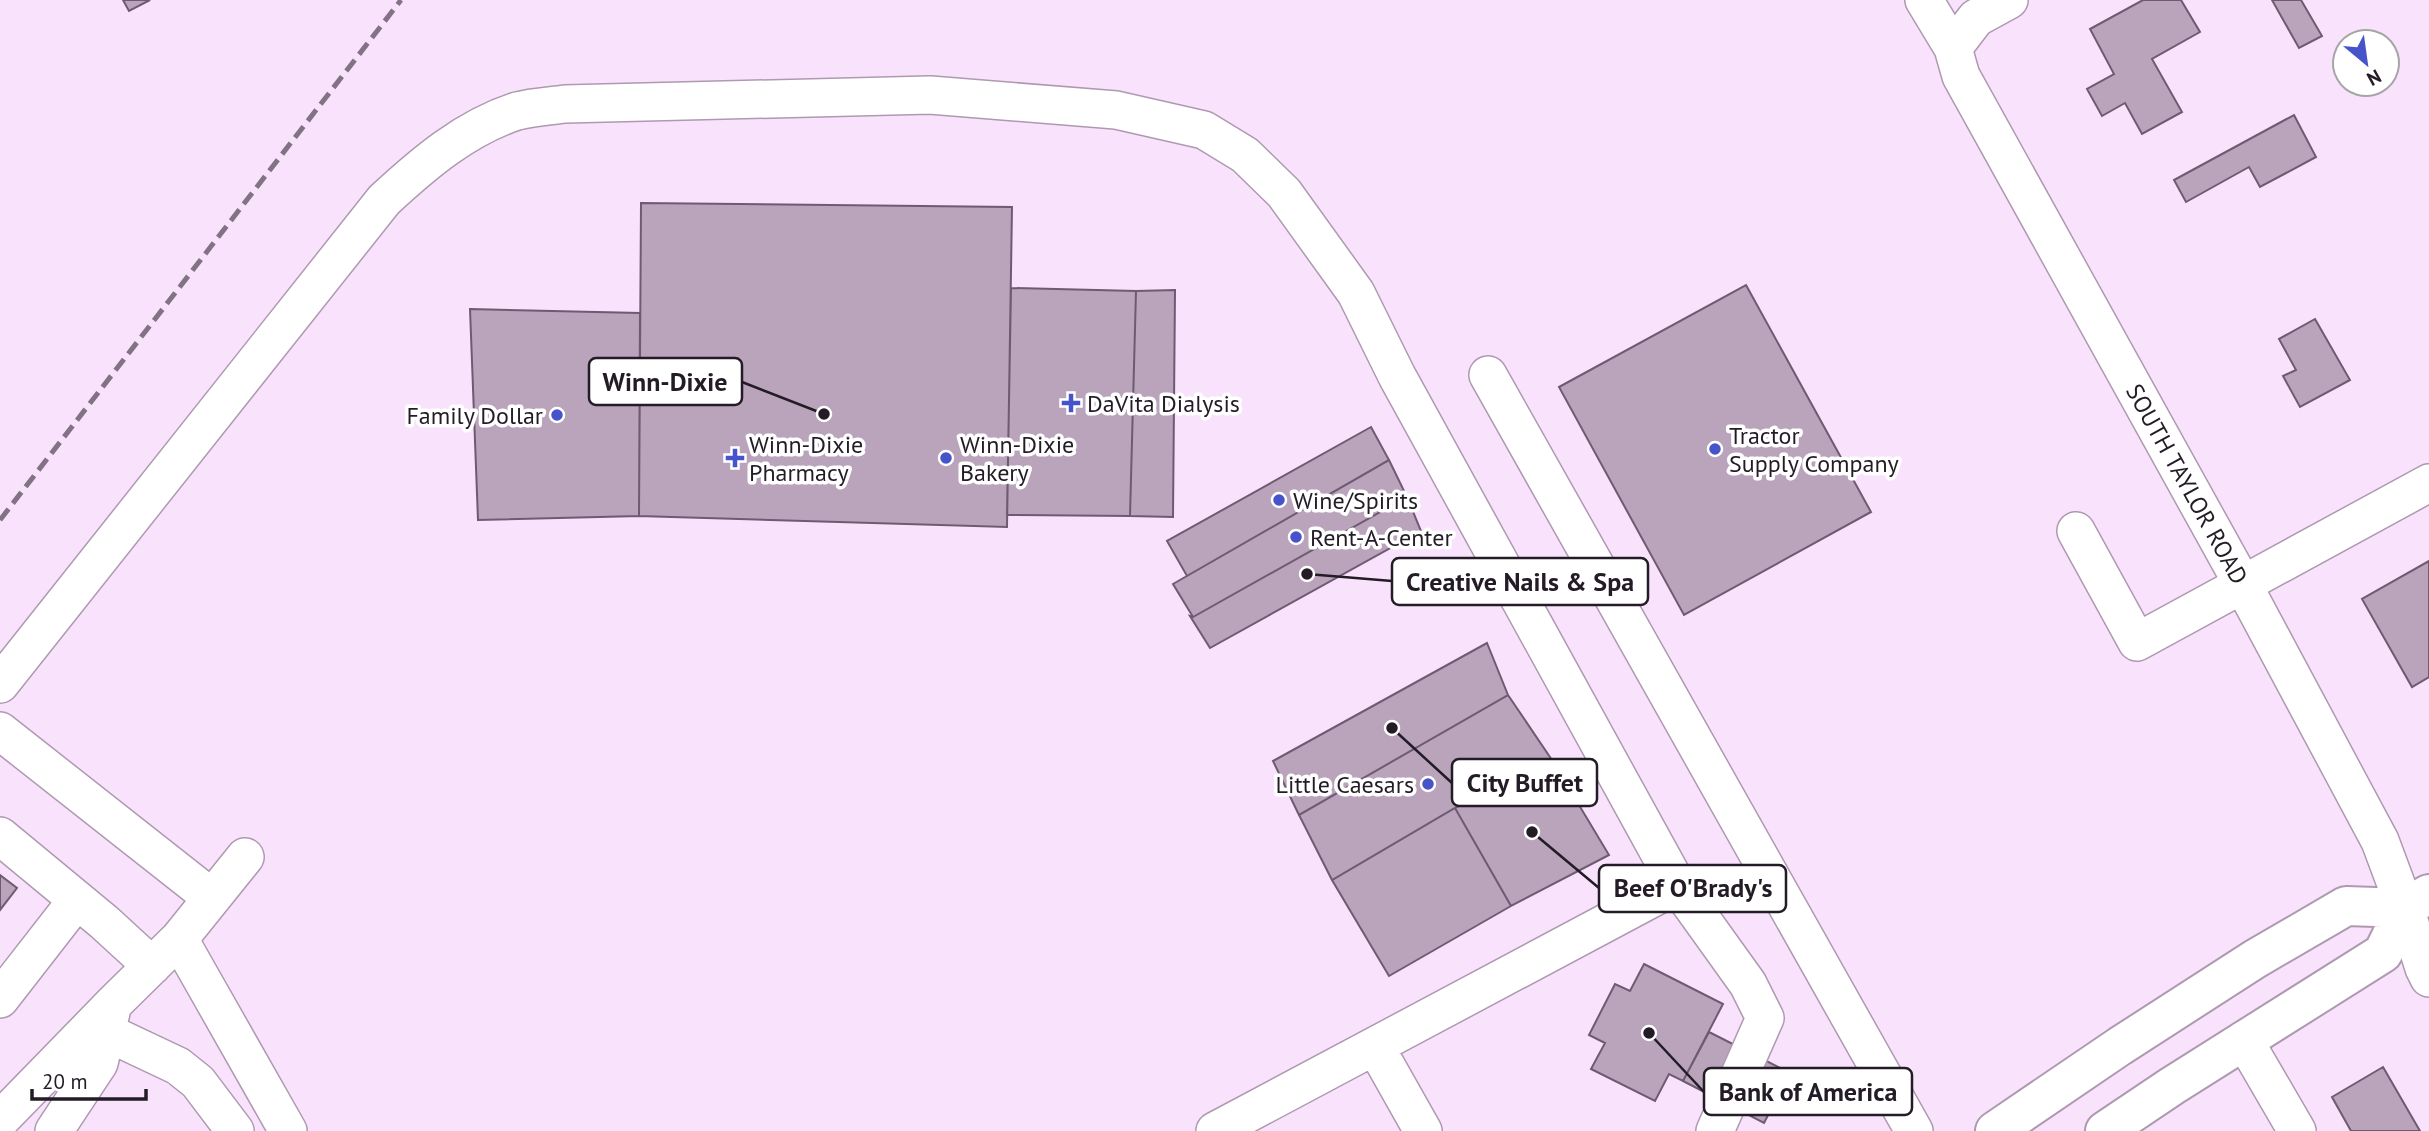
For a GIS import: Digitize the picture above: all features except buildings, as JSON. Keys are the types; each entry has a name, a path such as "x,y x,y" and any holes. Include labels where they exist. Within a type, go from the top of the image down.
{"main road":[{"path":"2105,1131 2383,953 2417,901"},
{"path":"1995,1131 2255,959 2346,906 2417,901"}],"street":[{"name":"SOUTH TAYLOR ROAD","path":"1924,0 1953,48 1961,76 2242,583 2380,841 2417,901 2424,968 2429,978"},
{"path":"1953,48 1976,18 2010,0"},
{"path":"0,684 384,200 425,163 468,132 519,111 565,104 929,95 1116,110 1204,130 1245,155 1284,193 1356,293 1397,376 1677,885 1748,984 1765,1018 1714,1131"},
{"path":"1488,374 1914,1131"},
{"path":"2077,531 2137,642 2429,483"},
{"path":"0,731 212,898"},
{"path":"0,836 152,966"},
{"path":"3,1111 110,1018 152,966 179,940 244,857"},
{"path":"1215,1131 1677,885"},
{"path":"0,999 77,900"},
{"path":"179,940 288,1131"},
{"path":"54,1131 99,1063 110,1018"},
{"path":"110,1018 198,1082 235,1131"},
{"path":"2245,1041 2297,1131"},
{"path":"1375,1046 1421,1130"}],"railway":[{"path":"0,520 401,0"}],"place":[{"name":"DaVita Dialysis","path":"1071,403"},
{"name":"Winn-Dixie","path":"824,414"},
{"name":"Family Dollar","path":"557,415"},
{"name":"Tractor Supply Company","path":"1715,449"},
{"name":"Winn-Dixie Pharmacy","path":"735,458"},
{"name":"Winn-Dixie Bakery","path":"946,458"},
{"name":"Wine/Spirits","path":"1279,500"},
{"name":"Rent-A-Center","path":"1296,537"},
{"name":"Creative Nails & Spa","path":"1307,574"},
{"name":"City Buffet","path":"1392,728"},
{"name":"Little Caesars","path":"1428,784"},
{"name":"Beef O'Brady's","path":"1532,832"},
{"name":"Bank of America","path":"1649,1033"}]}
